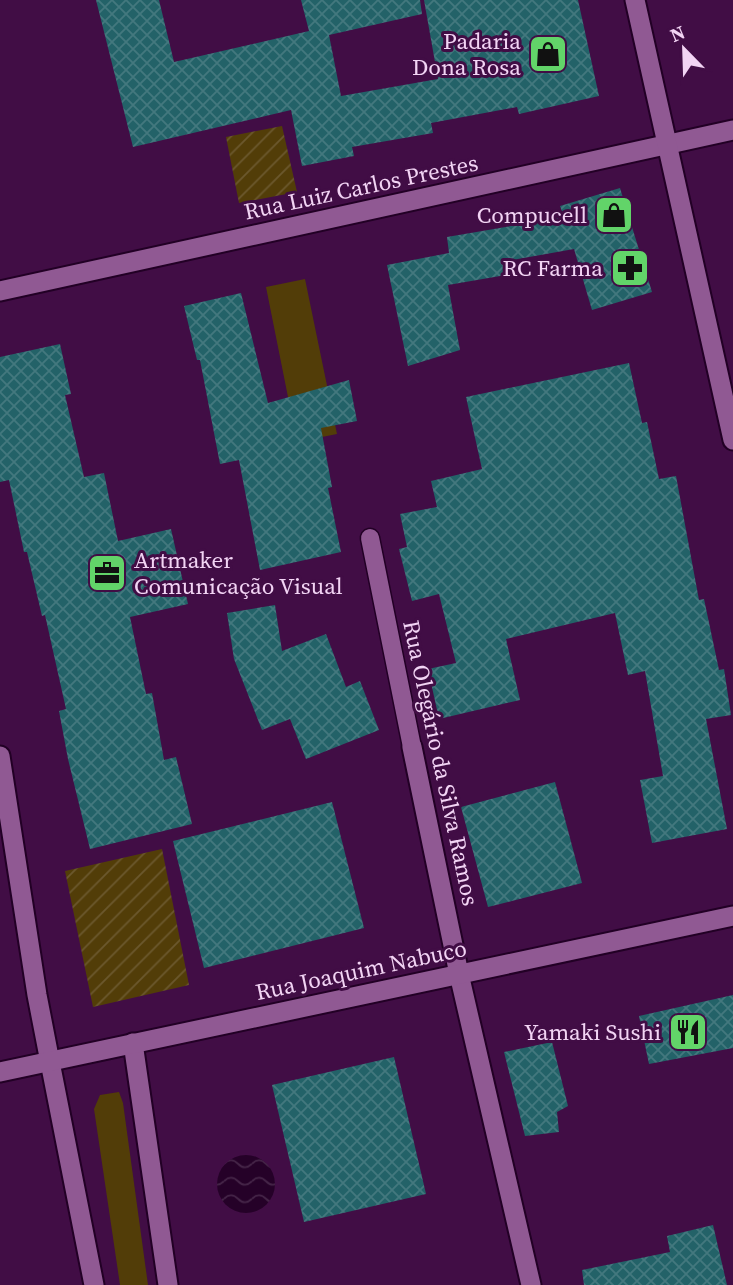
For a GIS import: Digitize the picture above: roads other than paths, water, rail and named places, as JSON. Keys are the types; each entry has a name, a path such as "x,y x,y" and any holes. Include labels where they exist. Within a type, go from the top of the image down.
{"street":[{"path":"635,0 733,440"},
{"name":"Rua Luiz Carlos Prestes","path":"0,291 733,130"},
{"name":"Rua Olegário da Silva Ramos","path":"412,747 459,974 531,1285"},
{"path":"0,756 37,995 94,1285"},
{"name":"Rua Joaquim Nabuco","path":"0,1072 733,916"},
{"path":"133,1042 168,1285"}],"lane":[{"name":"Rua Olegário da Silva Ramos","path":"370,538 412,747"}],"water":[{"path":"246,1155 257,1157 270,1168 275,1184 273,1195 262,1208 246,1213 235,1211 222,1200 217,1184 219,1173 230,1160"}],"place":[{"name":"Padaria Dona Rosa","path":"548,54"},
{"name":"Compucell","path":"614,215"},
{"name":"RC Farma","path":"630,268"},
{"name":"Artmaker Comunicação Visual","path":"107,573"},
{"name":"Yamaki Sushi","path":"688,1032"}]}
